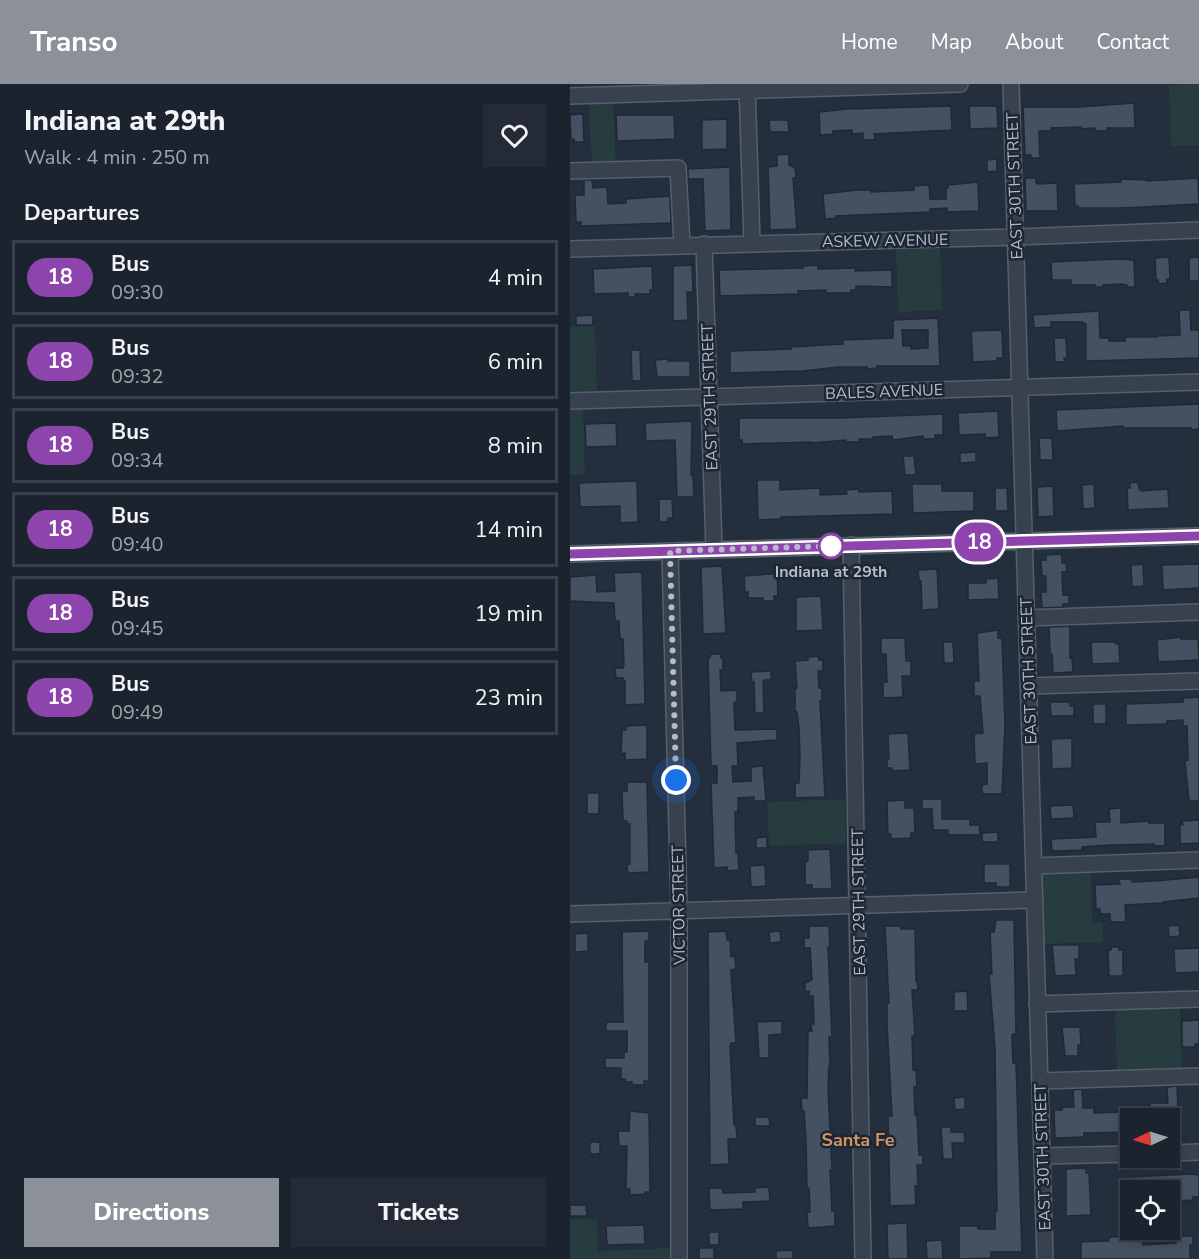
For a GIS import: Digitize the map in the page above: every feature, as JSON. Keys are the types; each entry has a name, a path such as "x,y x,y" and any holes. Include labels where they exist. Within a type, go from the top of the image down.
{"street":[{"path":"570,96 747,87 960,84"},
{"name":"EAST 30TH STREET","path":"1011,84 1045,1259"},
{"path":"747,87 752,243"},
{"path":"570,171 678,168 682,245"},
{"name":"ASKEW AVENUE","path":"570,249 1199,230"},
{"name":"EAST 29TH STREET","path":"704,244 714,549"},
{"name":"BALES AVENUE","path":"570,401 1199,382"},
{"path":"570,554 1199,536"},
{"name":"EAST 29TH STREET","path":"851,545 863,1259"},
{"name":"VICTOR STREET","path":"670,551 679,910 679,1259"},
{"path":"1026,618 1199,612"},
{"path":"1028,686 1199,681"},
{"path":"1034,866 1199,860"},
{"path":"570,914 1034,900"},
{"path":"1037,1004 1199,999"},
{"path":"1040,1081 1199,1076"},
{"path":"1180,1153 1199,1152"},
{"path":"1042,1156 1120,1154"}],"green space":[{"path":"1199,84 1199,145 1171,146 1169,85"},
{"path":"613,100 616,167 592,168 589,101"},
{"path":"940,247 942,310 898,312 896,249"},
{"path":"595,326 597,394 570,395 570,327"},
{"path":"583,407 585,475 570,475 570,408"},
{"path":"845,799 846,843 769,846 767,802"},
{"path":"1091,870 1092,922 1103,923 1103,942 1041,944 1041,872"},
{"path":"1180,1006 1182,1073 1117,1075 1115,1008"},
{"path":"570,1219 597,1219 598,1251 671,1248 671,1259 570,1259"}],"building":[{"path":"1134,103 1135,128 1107,128 1107,131 1095,131 1095,128 1081,129 1081,127 1051,128 1051,131 1039,131 1040,158 1025,155 1023,107 1080,107"},
{"path":"951,106 952,130 874,134 875,140 863,140 863,133 852,134 852,130 833,131 833,134 820,135 819,112"},
{"path":"969,106 997,106 998,128 970,129"},
{"path":"583,114 584,142 574,142 574,139 571,139 570,115"},
{"path":"616,115 674,115 675,139 617,141"},
{"path":"727,119 727,149 702,150 702,120"},
{"path":"769,120 788,120 789,132 770,132"},
{"path":"789,154 789,165 795,168 796,178 793,178 797,229 770,230 768,167 777,166 777,155"},
{"path":"997,159 997,171 987,172 987,160"},
{"path":"730,167 731,230 705,231 703,179 688,179 688,169"},
{"path":"1025,178 1036,178 1036,183 1039,184 1057,183 1058,211 1026,211"},
{"path":"1198,178 1199,204 1122,208 1078,208 1075,206 1074,184 1121,182 1121,179 1147,181"},
{"path":"584,180 592,180 593,188 607,187 608,204 626,203 626,199 670,196 671,223 581,226 581,222 576,222 575,195 584,195"},
{"path":"978,182 979,211 947,212 947,208 930,209 930,212 836,216 837,218 825,219 823,194 857,190 871,190 871,192 914,190 914,186 929,185 930,199 946,199 948,185"},
{"path":"1169,257 1170,279 1167,279 1167,283 1159,284 1156,280 1155,258"},
{"path":"1199,257 1199,281 1189,281 1189,258"},
{"path":"1134,260 1135,287 1122,284 1103,285 1103,287 1071,285 1071,280 1052,280 1051,262"},
{"path":"692,265 693,292 687,292 688,320 673,321 673,266"},
{"path":"818,265 818,269 892,270 892,287 856,286 856,290 851,290 851,293 826,293 826,290 798,291 798,294 720,296 719,270 803,268 803,266"},
{"path":"652,266 653,290 650,290 650,294 635,294 636,297 628,297 628,293 594,294 593,269"},
{"path":"1179,310 1190,310 1191,330 1199,330 1199,358 1086,361 1086,324 1083,322 1051,322 1051,327 1034,328 1033,315 1099,311 1100,338 1109,338 1109,341 1125,341 1125,337 1180,335"},
{"path":"593,315 593,325 576,325 576,316"},
{"path":"938,318 940,366 877,366 877,368 868,369 867,367 839,367 803,371 730,373 730,351 791,349 791,347 843,344 843,340 893,338 893,320","holes":["902,330 928,330 928,348 911,349 911,346 903,346"]},
{"path":"1002,330 1003,358 997,358 997,361 973,362 971,331"},
{"path":"1054,338 1066,338 1067,358 1064,358 1065,362 1055,362"},
{"path":"631,350 640,350 641,381 632,381"},
{"path":"668,359 668,361 690,361 690,377 657,377 655,360"},
{"path":"1199,404 1199,429 1123,428 1123,426 1057,431 1056,410"},
{"path":"998,411 999,437 986,438 985,434 959,435 958,413"},
{"path":"943,414 943,435 935,435 935,439 923,439 923,436 893,440 892,436 859,439 859,442 846,442 846,440 742,444 742,440 739,440 739,418 841,418"},
{"path":"692,421 691,475 693,475 694,497 677,497 675,440 646,441 645,423"},
{"path":"616,423 617,446 586,447 585,424"},
{"path":"1039,438 1052,438 1053,460 1040,460"},
{"path":"976,452 976,462 960,463 960,453"},
{"path":"903,456 914,456 916,475 905,475"},
{"path":"757,480 780,480 780,490 820,488 820,495 847,494 846,490 859,489 859,492 892,491 893,514 781,517 781,519 758,520"},
{"path":"637,481 638,522 620,523 620,506 580,507 579,483"},
{"path":"1138,482 1141,491 1168,489 1169,508 1128,510 1127,488 1130,488 1130,483"},
{"path":"912,484 942,484 942,491 974,491 974,511 913,513"},
{"path":"1094,484 1095,508 1083,509 1082,485"},
{"path":"1053,486 1054,516 1038,517 1037,487"},
{"path":"995,488 1007,488 1008,511 995,511"},
{"path":"659,499 672,499 673,518 668,518 668,522 659,522"},
{"path":"1062,554 1062,563 1066,563 1067,572 1062,572 1063,595 1069,595 1069,604 1063,604 1063,607 1042,608 1041,592 1046,592 1046,576 1042,576 1041,560 1046,560 1046,555"},
{"path":"1143,564 1144,586 1132,587 1131,565"},
{"path":"1199,564 1199,588 1163,590 1162,565"},
{"path":"722,566 726,633 703,634 701,567"},
{"path":"937,569 939,609 922,610 921,581 919,581 918,570"},
{"path":"642,572 645,704 625,705 625,681 623,678 616,678 615,668 623,668 624,665 623,639 620,639 619,621 615,621 614,603 570,601 570,577 596,575 597,592 615,591 614,573"},
{"path":"777,574 778,596 774,596 774,601 748,598 748,592 745,592 744,576"},
{"path":"998,578 999,599 968,600 968,583 986,583 986,579"},
{"path":"821,596 823,630 796,631 796,597"},
{"path":"1070,626 1070,658 1072,657 1073,672 1053,673 1049,627"},
{"path":"998,630 998,638 1002,638 1005,725 1002,794 982,794 982,785 987,784 987,763 975,764 974,734 983,733 980,696 974,696 974,681 979,681 977,633"},
{"path":"1181,637 1181,639 1198,639 1199,660 1158,662 1157,640"},
{"path":"881,638 905,638 906,661 911,661 911,676 902,676 903,697 883,698 883,682 887,682 886,654 881,654"},
{"path":"943,642 953,642 954,663 944,663"},
{"path":"1091,642 1119,644 1120,663 1092,664"},
{"path":"710,654 720,654 723,658 723,670 720,670 721,691 737,690 737,701 734,703 735,730 777,729 777,740 737,743 738,766 732,766 733,782 751,781 751,767 763,766 766,801 754,801 754,797 738,798 738,812 735,812 736,853 738,853 739,870 727,871 727,867 714,868 711,783 717,783 717,766 711,766 708,658"},
{"path":"818,656 819,660 823,660 823,671 818,671 819,688 822,688 822,701 820,701 825,797 795,798 795,783 799,783 800,758 799,728 797,712 795,712 795,688 797,688 795,661"},
{"path":"771,671 771,680 763,682 764,713 755,713 754,682 752,683 751,672"},
{"path":"1199,697 1199,801 1189,801 1185,761 1188,760 1187,726 1183,726 1183,720 1167,721 1167,724 1126,725 1126,704 1183,702 1183,698"},
{"path":"1050,702 1070,702 1070,706 1074,706 1074,716 1051,716"},
{"path":"1093,704 1106,704 1106,724 1093,724"},
{"path":"647,725 647,759 625,760 625,753 621,754 622,730 626,730 626,726"},
{"path":"908,733 910,770 892,771 892,768 887,768 888,734"},
{"path":"1072,738 1072,768 1052,769 1051,739"},
{"path":"627,782 647,782 649,872 628,873 630,824 623,821 622,791 627,791"},
{"path":"587,793 599,793 599,814 587,814"},
{"path":"922,799 942,799 942,819 970,819 970,825 979,825 980,835 948,835 948,830 933,830 932,809 922,809"},
{"path":"905,800 905,808 914,808 915,833 911,833 911,838 891,839 891,834 888,834 887,801"},
{"path":"1073,805 1074,818 1051,819 1050,806"},
{"path":"1121,808 1121,823 1149,821 1149,823 1165,823 1165,846 1110,845 1082,847 1082,850 1052,851 1051,839 1096,837 1095,822 1110,822 1109,809"},
{"path":"1199,820 1199,843 1180,844 1182,821"},
{"path":"998,832 998,842 982,842 982,833"},
{"path":"767,837 767,848 756,848 756,838"},
{"path":"830,849 832,889 812,889 812,885 805,885 805,862 808,861 808,850"},
{"path":"984,864 1010,864 1010,887 996,887 996,883 984,883"},
{"path":"765,865 766,886 751,887 750,866"},
{"path":"1199,877 1199,898 1125,905 1126,922 1110,922 1110,914 1100,914 1100,909 1096,909 1095,885 1120,884 1119,879 1132,879 1132,882"},
{"path":"996,920 1014,920 1016,1034 1012,1036 1013,1063 1016,1063 1022,1252 991,1252 991,1258 959,1259 959,1226 995,1229 995,1211 997,1211 995,1049 989,974 992,974 990,932 994,932"},
{"path":"1179,925 1180,936 1169,937 1168,926"},
{"path":"809,926 829,926 832,1037 829,1037 828,1088 832,1211 835,1211 835,1226 808,1228 809,1188 807,1188 806,1139 801,1098 807,1098 808,1031 812,1031 811,1024 814,1024 813,996 809,996 809,991 805,992 805,983 812,980 810,948 804,948 804,938 809,938"},
{"path":"885,926 915,929 918,990 912,990 915,1036 912,1036 913,1070 916,1070 917,1086 914,1087 919,1155 923,1155 923,1165 917,1165 916,1205 890,1206 888,1116 892,1116"},
{"path":"649,931 649,940 645,941 645,962 649,962 649,1081 644,1081 644,1085 632,1085 632,1082 625,1082 625,1079 621,1079 621,1068 605,1068 605,1058 624,1058 624,1052 627,1052 627,1031 606,1031 606,1022 623,1022 622,932"},
{"path":"726,931 727,940 730,940 731,957 735,956 736,969 731,972 736,1043 731,1043 730,1046 734,1125 736,1125 737,1139 728,1139 729,1164 710,1165 708,932"},
{"path":"780,931 781,942 770,943 769,932"},
{"path":"588,933 588,951 575,952 575,934"},
{"path":"1052,945 1079,945 1079,959 1075,959 1076,975 1055,976"},
{"path":"1111,947 1119,947 1119,950 1123,950 1123,976 1109,976 1108,950 1111,950"},
{"path":"1199,948 1199,972 1175,973 1174,949"},
{"path":"967,991 968,1011 954,1011 954,992"},
{"path":"1199,1020 1199,1044 1195,1044 1195,1047 1182,1047 1182,1021"},
{"path":"782,1021 782,1034 769,1035 769,1058 759,1058 757,1022"},
{"path":"1062,1027 1080,1027 1081,1045 1078,1045 1078,1056 1065,1056"},
{"path":"1177,1086 1178,1108 1151,1108 1150,1103 1168,1103 1167,1087"},
{"path":"1082,1089 1083,1108 1094,1108 1094,1113 1120,1112 1120,1132 1084,1133 1084,1137 1055,1138 1054,1110 1074,1107 1073,1090"},
{"path":"965,1097 965,1109 955,1110 954,1098"},
{"path":"630,1111 649,1113 650,1192 645,1192 645,1194 630,1195 630,1189 626,1189 627,1146 619,1146 618,1131 629,1131"},
{"path":"755,1117 769,1117 770,1126 755,1126"},
{"path":"941,1127 951,1127 951,1132 964,1132 965,1143 952,1143 953,1159 943,1159"},
{"path":"590,1142 600,1142 600,1154 590,1154"},
{"path":"1086,1168 1086,1173 1089,1173 1091,1215 1066,1216 1066,1169"},
{"path":"1199,1175 1199,1197 1180,1201 1180,1180 1130,1180 1130,1177"},
{"path":"769,1187 770,1201 743,1202 743,1209 710,1210 709,1188 722,1188 723,1193 755,1192 755,1188"},
{"path":"570,1205 586,1205 587,1216 570,1216"},
{"path":"907,1223 908,1259 888,1259 887,1224"},
{"path":"644,1225 645,1244 607,1245 606,1226"},
{"path":"709,1232 719,1232 719,1245 709,1245"},
{"path":"1180,1236 1193,1236 1193,1245 1190,1245 1190,1259 1081,1259 1081,1242 1109,1241 1109,1237 1120,1237 1120,1240 1142,1240 1143,1245 1176,1243 1176,1240 1180,1240"},
{"path":"942,1240 943,1259 927,1259 926,1241"},
{"path":"699,1248 714,1248 714,1259 699,1259"},
{"path":"793,1250 793,1259 776,1259 776,1251"}],"bus line":[{"name":"18","path":"570,554 1199,536"}],"place":[{"name":"Indiana at 29th","path":"831,546"}],"district":[{"name":"Santa Fe","path":"858,1140"}],"route":[{"path":"676,780 670,551 831,546"}]}
